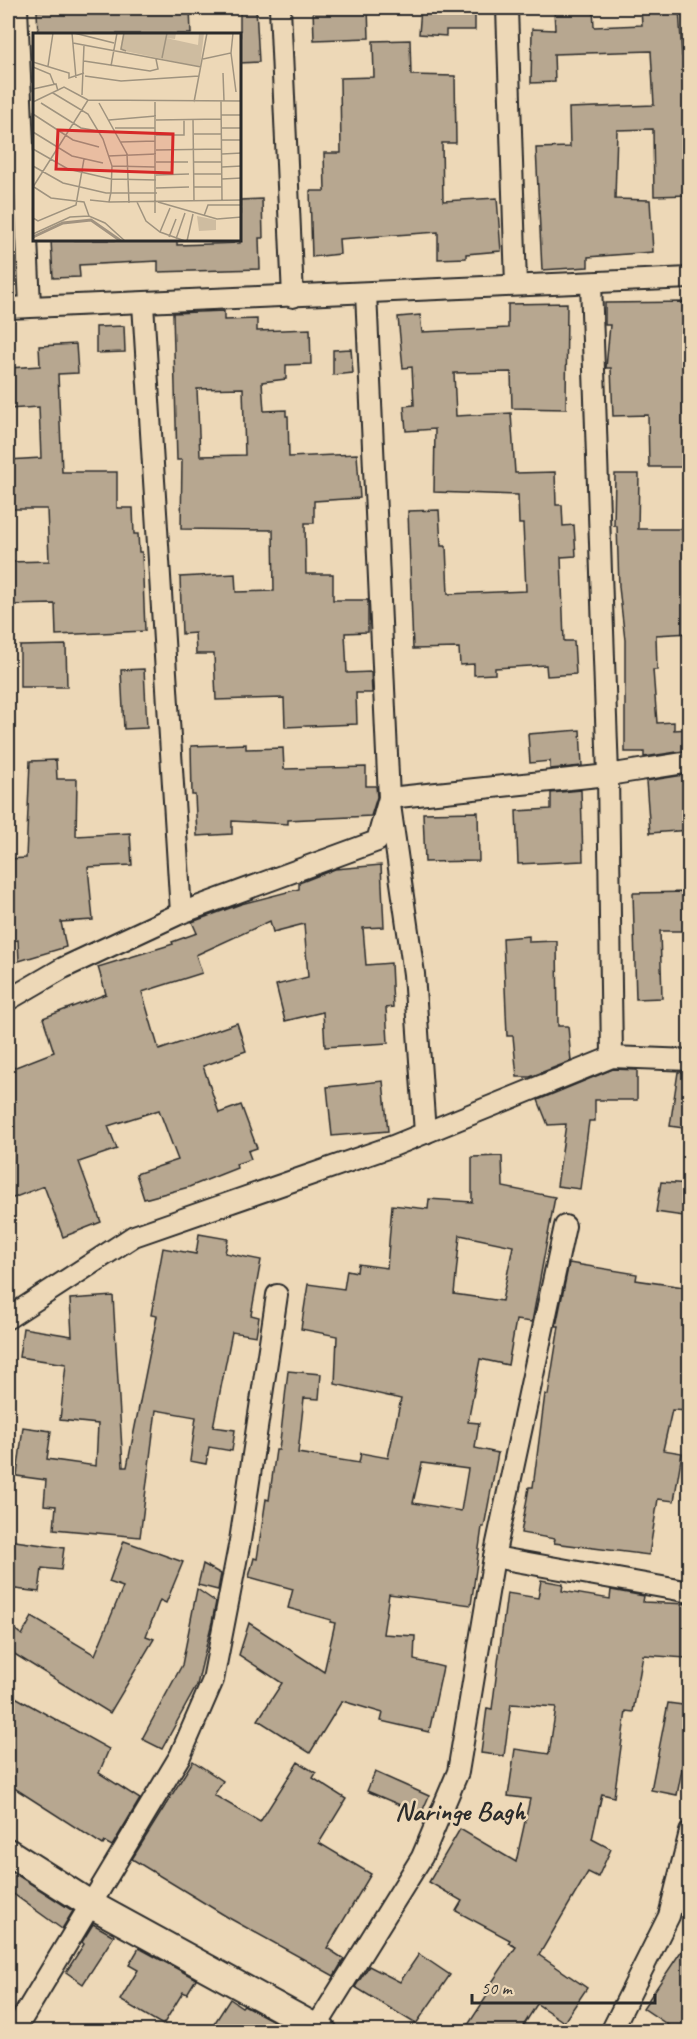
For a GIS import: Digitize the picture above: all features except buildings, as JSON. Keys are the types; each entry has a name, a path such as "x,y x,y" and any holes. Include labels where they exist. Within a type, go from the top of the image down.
{"street":[{"path":"16,8 30,306"},
{"path":"280,8 293,297"},
{"path":"507,8 516,285"},
{"path":"8,308 142,304 690,278"},
{"path":"591,283 609,775 612,1057"},
{"path":"366,293 389,798 414,974 425,1133"},
{"path":"142,304 180,913"},
{"path":"389,798 609,775 690,762"},
{"path":"8,1000 63,968 180,913 377,841 389,798"},
{"path":"8,1318 134,1236 393,1146 612,1057 690,1060"},
{"path":"8,1852 90,1904 317,2030 422,1857 458,1772 494,1557 565,1226"},
{"path":"14,2031 180,1756 213,1680 240,1541 277,1295"},
{"path":"494,1557 690,1592"},
{"path":"611,2031 669,1916 690,1832"}],"district":[{"name":"Naringe Bagh","path":"460,1811"}]}
